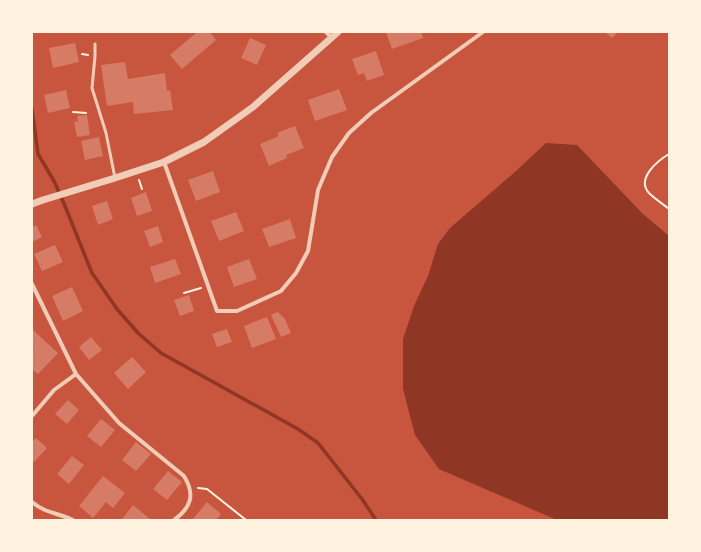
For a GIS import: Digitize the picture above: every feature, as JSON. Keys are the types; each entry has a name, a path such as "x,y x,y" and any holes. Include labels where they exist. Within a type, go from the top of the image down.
{"street":[{"path":"32,204 72,190 164,162 204,142 252,107 329,35 338,32"},
{"path":"164,162 216,311 237,311 281,291 296,273 308,252 320,183 332,157 349,133 371,113 483,32"},
{"path":"32,284 76,374 119,423 184,476 190,486 190,499 187,508 182,515 174,520"},
{"path":"32,416 54,390 76,374"},
{"path":"32,502 41,509 50,513 64,516 73,520"}],"lane":[{"path":"95,44 92,88 106,133 115,178"}],"path":[{"path":"74,112 86,113"},
{"path":"669,154 658,161 651,169 648,173 645,184 648,192 669,209"},
{"path":"184,293 208,286"},
{"path":"190,486 207,489 246,520"}],"shaded area":[{"path":"546,143 577,145 643,214 669,236 669,520 557,520 439,469 415,435 403,389 403,339 414,306 428,276 438,244 450,228"}],"building":[{"path":"197,32 210,32 216,40 182,69 170,55"},
{"path":"386,32 421,32 423,38 392,49"},
{"path":"606,33 617,33 612,38"},
{"path":"250,38 266,45 257,65 241,58"},
{"path":"75,43 79,62 53,68 49,48"},
{"path":"376,51 384,75 367,81 364,73 358,75 352,59"},
{"path":"125,62 128,79 165,73 167,91 170,90 173,110 134,114 133,102 107,106 101,65"},
{"path":"339,89 347,110 315,121 308,100"},
{"path":"66,90 70,108 48,113 44,95"},
{"path":"87,115 90,135 77,137 74,122 78,121 77,116"},
{"path":"295,126 304,148 286,155 287,158 269,166 260,144 279,136 277,133"},
{"path":"99,137 103,156 85,160 81,141"},
{"path":"213,171 220,192 196,201 188,180"},
{"path":"146,192 152,211 137,216 131,198"},
{"path":"107,201 113,219 98,225 92,206"},
{"path":"236,212 244,231 219,241 211,221"},
{"path":"290,219 296,238 269,247 262,229"},
{"path":"36,225 42,237 32,242 32,227"},
{"path":"158,226 163,242 150,247 144,231"},
{"path":"55,245 63,262 42,271 34,254"},
{"path":"175,259 181,274 155,283 150,267"},
{"path":"249,259 257,279 234,287 227,267"},
{"path":"72,287 83,311 63,321 52,296"},
{"path":"189,295 194,311 180,316 174,300"},
{"path":"278,312 285,319 291,333 281,337 271,315"},
{"path":"267,317 276,339 252,348 244,326"},
{"path":"227,329 232,342 217,347 212,334"},
{"path":"32,330 58,353 38,374 32,369 32,352 34,350 32,348"},
{"path":"91,337 102,350 89,360 79,347"},
{"path":"132,357 146,372 128,389 114,373"},
{"path":"68,400 79,410 67,424 55,414"},
{"path":"101,419 115,430 101,447 87,436"},
{"path":"36,438 47,448 34,462 32,460 32,442"},
{"path":"136,442 151,454 136,471 122,460"},
{"path":"72,456 84,465 69,484 57,474"},
{"path":"168,471 182,482 167,500 153,489"},
{"path":"103,476 125,493 113,508 106,502 93,518 79,506"},
{"path":"207,502 221,514 216,520 192,520"},
{"path":"133,505 150,519 122,519"}],"waterway":[{"path":"32,109 38,154 54,181 92,273 117,309 138,333 161,353 298,429 318,443 362,499 376,520"}]}
